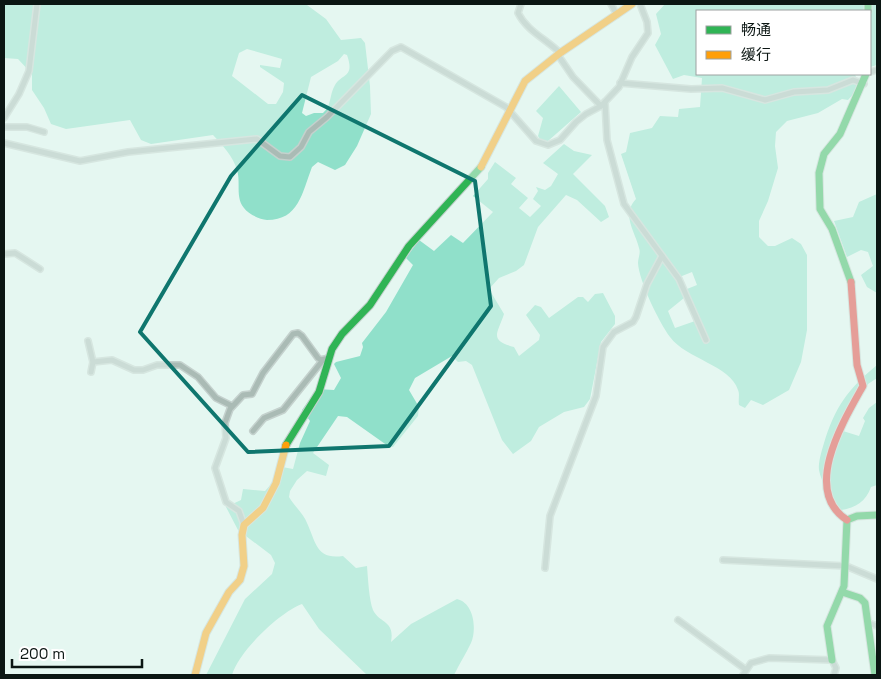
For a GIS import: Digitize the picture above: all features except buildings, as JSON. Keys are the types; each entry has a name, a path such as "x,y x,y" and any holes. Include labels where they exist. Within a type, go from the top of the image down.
{"street":[{"path":"4,118 19,94 28,71 37,4"},
{"path":"521,4 518,14 524,25 548,41 559,54 573,78 603,104 607,140 620,195 629,212 679,278 706,340"},
{"path":"611,4 617,15"},
{"path":"253,431 264,418 283,410 326,359 342,334 370,305 409,246 480,168 525,81 559,54 632,4"},
{"path":"4,144 80,161 128,152 257,139 280,156 290,158 319,123 392,52 401,47 506,107 536,141 548,145 560,140 586,114 603,104 620,83 632,57 648,33 647,22 640,4"},
{"path":"847,520 836,513 830,502 826,478 837,434 863,386 863,381 857,365 851,278 832,229 820,209 819,173 824,154 840,134 864,84 866,75"},
{"path":"620,83 691,89 722,88 765,100 794,92 828,90 852,80 864,84"},
{"path":"4,127 27,127 44,132"},
{"path":"4,254 15,253 40,269"},
{"path":"545,568 550,516 596,396 603,347 614,332 633,322 647,284 662,256"},
{"path":"195,675 206,633 229,592 240,580 244,566 242,535 244,525 239,511 226,502 215,468 226,438 225,423 232,406 243,395 252,394 266,368 293,334 298,333 302,336 318,358 326,359"},
{"path":"88,340 93,362 91,372"},
{"path":"244,525 264,508 276,483 287,443 319,392 326,359"},
{"path":"93,362 112,360 134,370 143,370 157,365 180,365 198,377 216,398 232,406"},
{"path":"847,520 857,516 877,515"},
{"path":"834,675 836,668 832,660 827,626 842,592 846,566 847,520"},
{"path":"723,560 846,566 877,580"},
{"path":"842,592 864,601 869,623 870,654 875,675"},
{"path":"678,620 744,672 751,663 768,658 832,660"},
{"path":"869,623 877,626"}],"highlighted area":[{"path":"302,95 475,181 491,306 389,446 248,452 140,332 231,176"}],"green space":[{"path":"4,4 307,5 326,19 341,40 361,38 365,43 371,114 357,146 345,165 335,170 318,162 312,167 302,195 293,210 278,219 267,220 254,216 241,204 238,175 233,160 213,135 151,144 141,140 130,120 66,129 51,124 44,108 32,90 32,74 18,59 4,58","holes":["247,49 282,59 280,68 260,65 260,67 284,83 283,92 276,104 268,104 232,76 239,53","344,54 347,55 349,71 335,85 326,110 323,113 314,113 306,116 302,113 311,77 338,61"]},
{"path":"665,4 877,4 877,65 871,67 871,10 696,10 696,75 855,75 859,88 848,100 842,99 818,113 787,121 776,132 775,146 778,168 768,201 759,221 759,237 768,246 775,246 792,238 801,244 807,255 807,330 801,362 789,390 763,405 751,400 745,408 739,405 738,390 726,374 677,345 670,337 650,301 639,271 640,250 629,217 632,205 636,199 621,154 626,152 630,133 652,128 660,116 678,117 679,109 700,107 702,78 684,75 673,79 655,45 661,34 656,14","holes":["692,272 697,285 687,289 698,320 675,328 668,311 684,298 677,278"]},
{"path":"559,86 581,112 548,141 542,142 538,136 543,118 536,111"},
{"path":"564,144 574,151 592,155 573,174 605,206 609,217 601,222 577,200 566,195 538,227 524,265 516,271 499,278 489,289 504,314 497,335 498,338 501,342 514,347 519,356 539,340 540,335 526,315 535,305 541,307 549,318 578,297 583,297 588,302 595,294 603,293 615,316 615,324 601,342 590,399 584,407 564,412 539,427 531,441 513,454 502,440 472,365 466,361 458,362 452,356 415,378 409,390 419,407 418,416 393,447 388,446 347,417 338,416 313,453 329,465 326,476 307,471 297,480 290,491 289,497 304,516 315,543 322,552 334,557 343,556 356,568 367,566 373,610 389,626 392,635 391,642 411,624 457,599 463,601 473,617 474,631 469,647 454,675 367,675 319,629 302,604 283,615 251,644 236,665 232,675 206,675 245,599 272,574 275,563 271,555 238,530 226,507 241,500 243,489 265,491 273,482 277,466 293,469 300,443 310,421 302,410 317,389 334,390 341,378 334,364 336,362 360,356 363,347 362,343 386,312 413,265 406,258 419,240 434,251 451,235 463,243 493,212 473,196 488,179 488,173 495,162 516,178 511,184 528,198 519,208 530,217 541,206 533,199 538,191 536,187 545,190 551,186 558,174 543,163"},
{"path":"877,194 877,293 867,287 861,275 873,266 868,252 861,250 847,257 834,221 853,217 859,202"},
{"path":"877,365 877,378 868,384 843,431 859,436 865,421 863,418 869,408 877,402 877,485 871,487 860,503 851,508 841,510 822,480 819,470 820,456 828,430 838,409 850,391"}],"traffic: fast":[{"path":"868,4 868,10"},
{"path":"851,282 832,229 820,209 819,173 824,154 840,134 866,75"},
{"path":"286,445 319,392 332,349 342,334 370,305 409,246 481,167"},
{"path":"832,660 827,626 844,586 847,520 857,516 877,515"},
{"path":"842,592 860,598 865,603 875,675"}],"traffic: slow":[{"path":"481,167 525,81 560,53 632,4"},
{"path":"195,675 206,633 229,592 240,580 244,566 242,535 244,525 263,508 276,483 286,445"}],"traffic: jam":[{"path":"847,520 834,507 827,491 827,473 837,435 863,386 857,365 851,282"}]}
